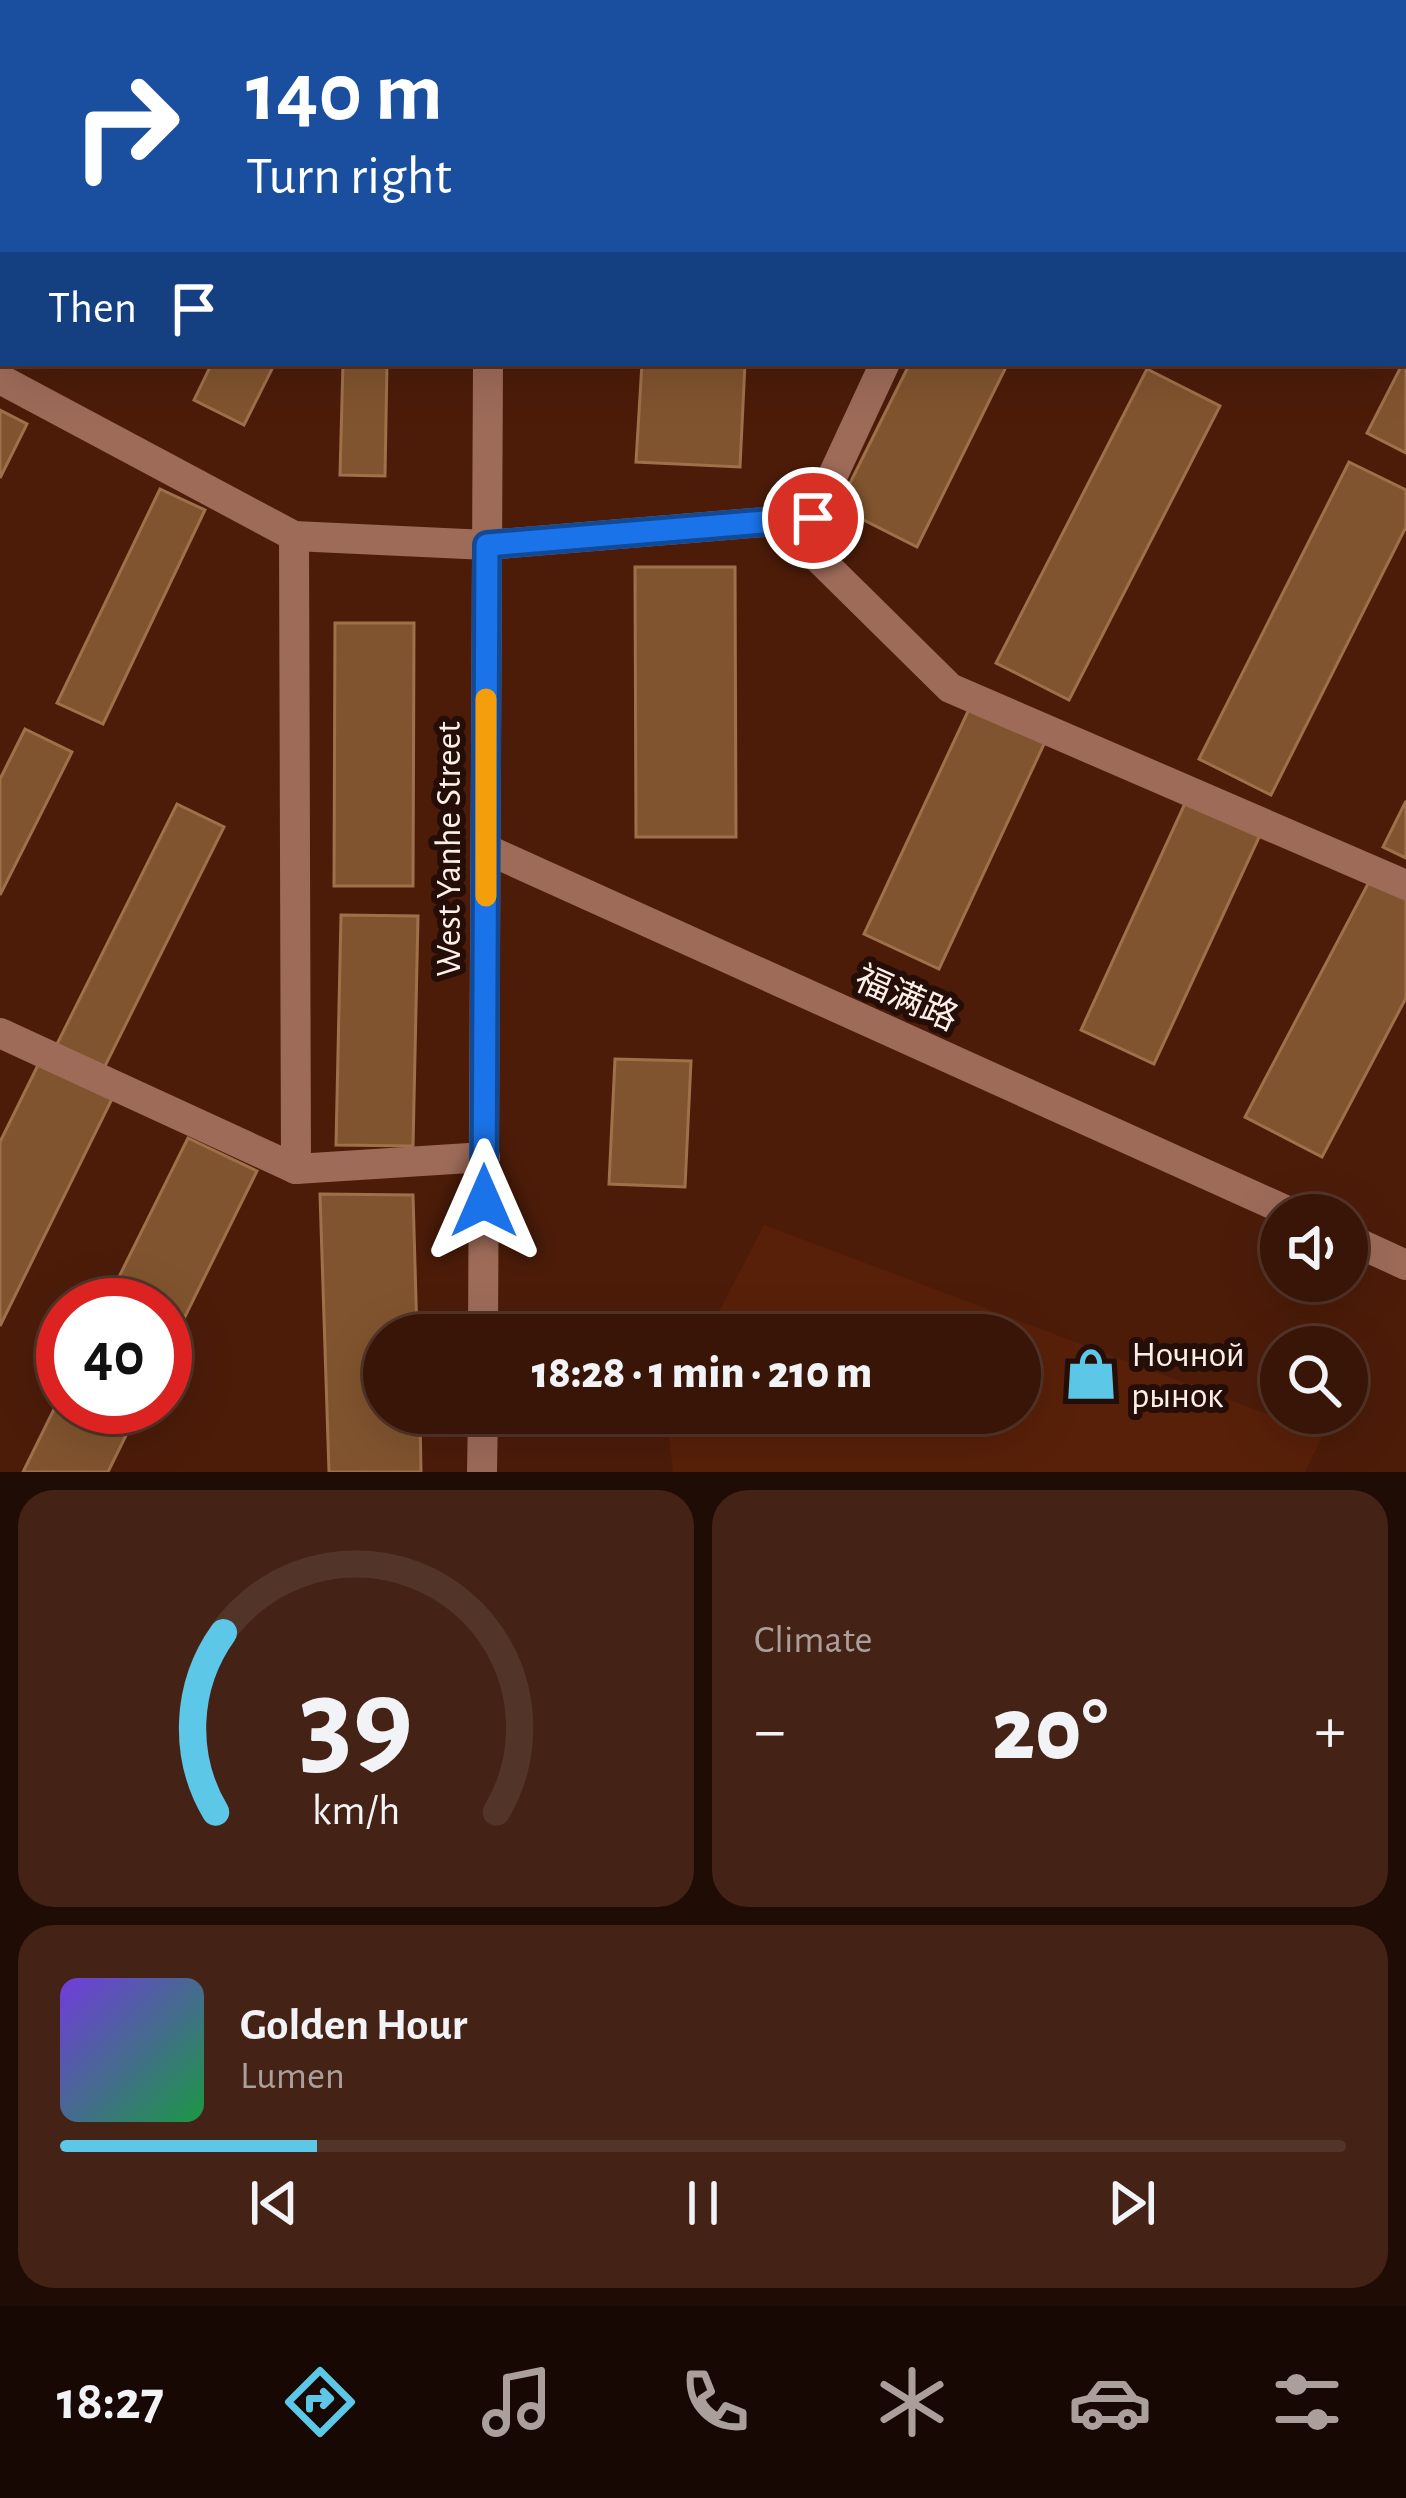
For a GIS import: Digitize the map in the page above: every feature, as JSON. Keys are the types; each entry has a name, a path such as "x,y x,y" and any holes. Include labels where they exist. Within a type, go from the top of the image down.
{"street":[{"name":"West Yanhe Street","path":"484,1314 488,366"},
{"path":"884,366 802,542 950,688 1406,885"},
{"path":"0,380 294,536 487,545 813,518"},
{"path":"294,536 296,1168"},
{"name":"福满路","path":"486,849 1260,1199"},
{"path":"0,1033 296,1168 485,1157"},
{"path":"1368,1248 1406,1265"},
{"path":"482,1472 483,1434"}],"shaded area":[{"name":"Ночной рынок","path":"764,1225 1001,1314 718,1314"},
{"name":"Ночной рынок","path":"1041,1329 1260,1411 1260,1434 1323,1435 1305,1472 673,1472 668,1434 1041,1434"}],"building":[{"path":"211,366 274,366 244,425 194,400"},
{"path":"343,366 387,366 385,476 340,475"},
{"path":"642,366 745,366 740,467 636,462"},
{"path":"908,366 1007,366 917,547 838,507"},
{"path":"1401,366 1406,366 1406,453 1367,433"},
{"path":"1147,369 1220,406 1069,700 996,663"},
{"path":"0,410 27,424 0,478"},
{"path":"1349,462 1406,490 1406,527 1271,795 1199,759"},
{"path":"160,489 205,510 103,724 57,703"},
{"path":"635,567 735,567 736,837 636,837"},
{"path":"335,623 414,623 413,886 334,886"},
{"path":"970,707 1045,742 939,969 864,934"},
{"path":"25,729 72,752 0,895 0,779"},
{"path":"1187,799 1261,833 1154,1064 1081,1030"},
{"path":"1406,801 1406,858 1383,847"},
{"path":"177,804 224,827 103,1070 56,1046"},
{"path":"1370,880 1406,899 1406,998 1322,1157 1245,1117"},
{"path":"341,915 418,916 413,1146 336,1145"},
{"path":"615,1059 691,1061 685,1187 609,1184"},
{"path":"39,1063 112,1099 0,1326 0,1142"},
{"path":"188,1138 257,1171 192,1302 192,1278 118,1278"},
{"path":"320,1194 413,1195 416,1314 363,1314 363,1434 420,1434 421,1472 329,1472"},
{"path":"42,1434 127,1434 108,1472 23,1472"}],"slow traffic":[{"path":"486,699 486,896"}],"place":[{"name":"Ночной рынок","path":"1091,1374"}],"route":[{"path":"484,1201 487,545 813,518"}]}
